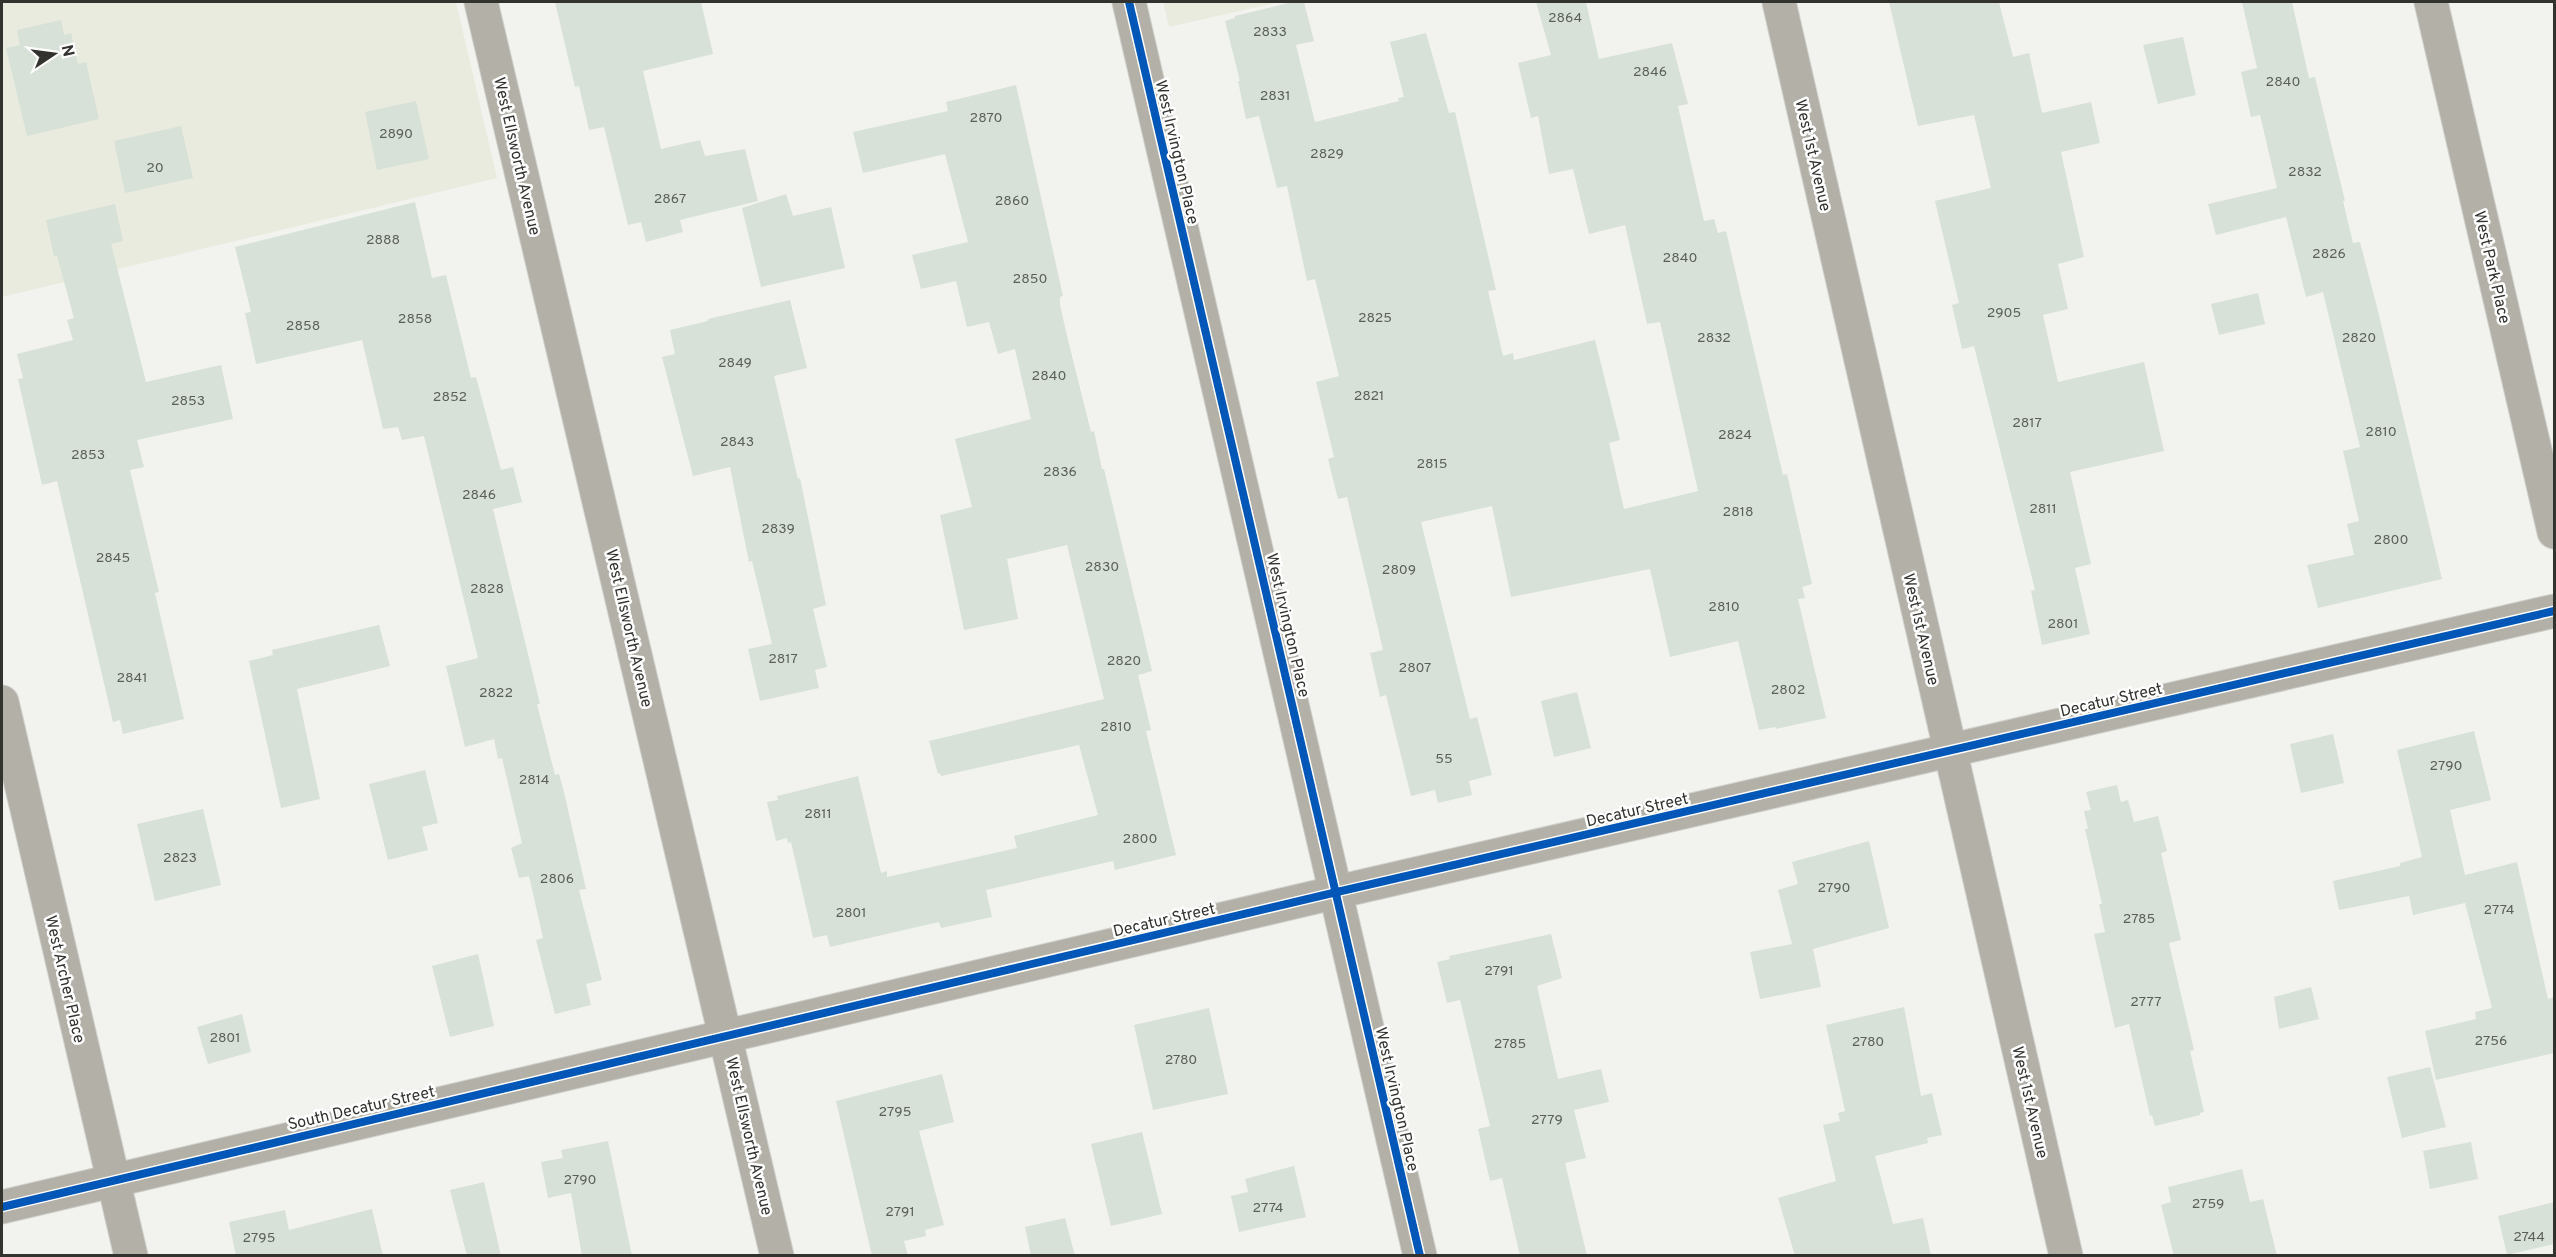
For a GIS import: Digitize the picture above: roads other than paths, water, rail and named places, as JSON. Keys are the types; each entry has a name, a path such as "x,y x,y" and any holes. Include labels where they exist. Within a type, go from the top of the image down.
{"street":[{"name":"West Ellsworth Avenue","path":"481,2 777,1256"},
{"name":"West Irvington Place","path":"1129,2 1420,1256"},
{"name":"West 1st Avenue","path":"1779,2 2066,1256"},
{"name":"West Park Place","path":"2431,2 2554,532"},
{"name":"Decatur Street","path":"726,1036 1337,892 2554,611"},
{"name":"West Archer Place","path":"2,702 131,1256"},
{"name":"South Decatur Street","path":"2,1207 726,1036"}]}
